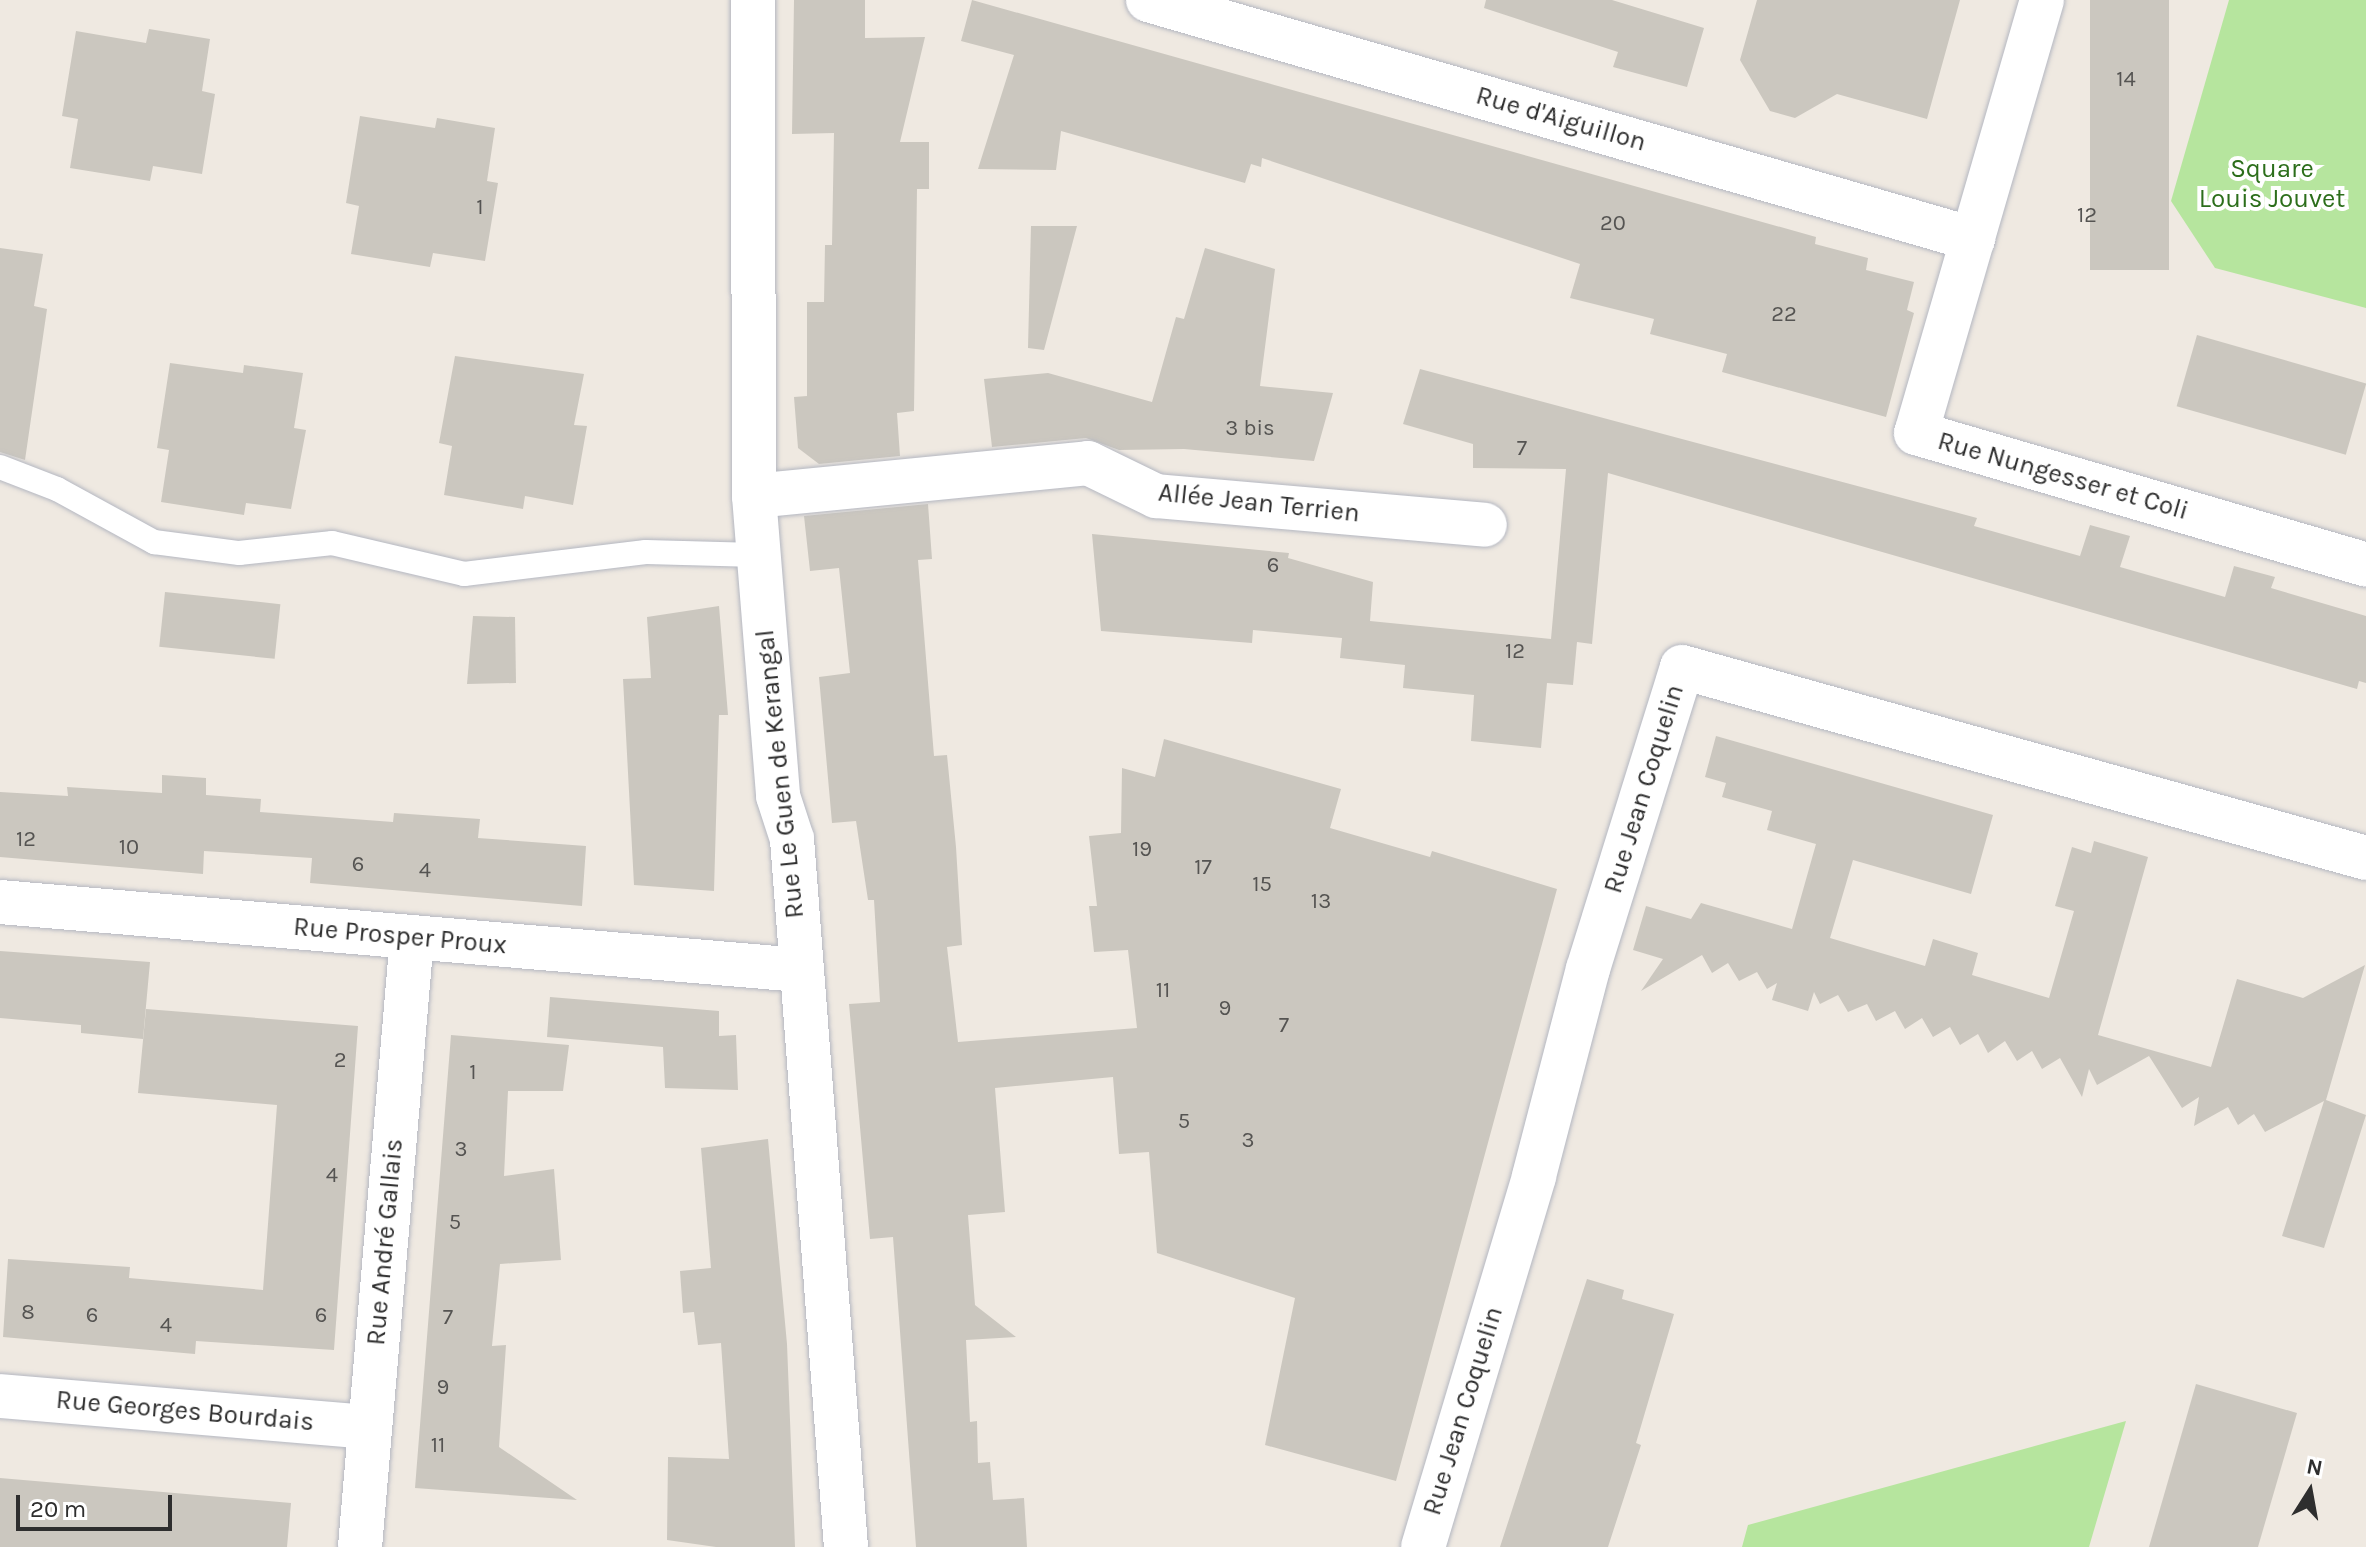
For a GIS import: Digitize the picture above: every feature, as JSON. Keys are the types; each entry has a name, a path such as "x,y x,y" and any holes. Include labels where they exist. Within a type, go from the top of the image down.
{"street":[{"name":"Rue Le Guen de Kerangal","path":"753,0 754,496 757,555 778,796 792,839 846,1547"},
{"name":"Rue d'Aiguillon","path":"1148,0 1973,239"},
{"name":"Rue Nungesser et Coli","path":"2042,0 1916,433 2366,565"},
{"name":"Allée Jean Terrien","path":"754,496 1088,463 1156,496 1485,525"},
{"name":"Rue Jean Coquelin","path":"1423,1547 1534,1176 1588,969 1682,667 2366,858"},
{"name":"Rue Prosper Proux","path":"0,902 800,970"},
{"name":"Rue André Gallais","path":"360,1547 412,937"},
{"name":"Rue Georges Bourdais","path":"0,1396 369,1427"}],"lane":[{"path":"0,467 57,489 154,542 239,553 332,543 464,574 646,552 757,555"}],"green space":[{"name":"Square Louis Jouvet","path":"2229,0 2366,0 2366,308 2215,268 2171,201"},
{"path":"2126,1421 2089,1547 1742,1547 1748,1525"}],"building":[{"path":"794,0 865,0 865,38 925,37 900,142 929,142 929,189 917,189 914,411 897,413 900,456 819,464 798,448 794,397 807,396 807,302 824,302 825,245 832,245 834,133 792,134"},
{"path":"972,0 1816,237 1815,244 1868,258 1866,270 1914,282 1907,310 1914,313 1886,417 1722,372 1727,354 1650,334 1654,319 1570,298 1580,264 1262,158 1261,167 1251,164 1245,183 1061,131 1056,170 978,169 1014,55 961,41"},
{"path":"1486,0 1612,0 1704,28 1687,87 1613,67 1618,52 1484,8"},
{"path":"1757,0 1960,0 1927,119 1837,94 1795,118 1770,111 1740,60"},
{"path":"2090,0 2169,0 2169,270 2090,270"},
{"path":"149,29 210,39 202,91 215,94 202,174 153,166 150,181 70,168 78,119 62,116 76,31 146,43"},
{"path":"360,116 435,128 437,118 495,128 487,181 498,183 485,261 433,253 430,267 351,254 359,206 346,203"},
{"path":"1031,226 1077,226 1044,350 1028,348"},
{"path":"0,248 43,254 34,306 47,309 25,460 0,452"},
{"path":"1205,248 1275,269 1260,386 1333,393 1314,461 1184,449 1119,450 1086,438 992,447 984,379 1048,373 1152,402 1176,317 1184,319"},
{"path":"2197,335 2366,383 2346,455 2177,406"},
{"path":"455,356 584,374 574,425 587,426 573,505 525,496 523,509 444,495 452,446 439,443"},
{"path":"170,363 243,373 244,365 303,373 294,428 306,430 291,509 246,503 244,515 161,502 169,450 157,448"},
{"path":"1420,369 1977,518 1974,526 2080,556 2090,525 2130,536 2120,567 2225,597 2234,566 2275,577 2271,588 2366,616 2366,683 2359,681 2357,689 1608,473 1592,644 1577,642 1573,685 1547,683 1541,748 1471,741 1474,695 1403,688 1405,665 1340,658 1342,638 1253,630 1252,643 1101,631 1092,534 1289,553 1288,558 1373,582 1370,621 1551,639 1566,469 1473,468 1473,444 1403,424"},
{"path":"928,504 932,559 918,560 934,756 947,755 956,847 962,945 947,947 958,1042 1137,1028 1128,950 1094,952 1089,906 1097,906 1089,836 1121,833 1122,768 1155,777 1164,739 1341,789 1330,828 1430,857 1432,851 1557,889 1396,1481 1265,1445 1295,1298 1157,1253 1149,1152 1119,1154 1113,1077 995,1088 1005,1212 968,1215 975,1305 1016,1337 966,1340 970,1422 977,1421 978,1463 990,1462 993,1500 1024,1498 1027,1547 916,1547 893,1237 870,1239 849,1004 880,1002 874,900 868,900 856,821 832,823 819,677 850,673 839,568 810,571 804,516"},
{"path":"165,592 280,604 275,659 159,647"},
{"path":"719,606 728,715 719,715 714,891 634,885 623,679 651,678 647,617"},
{"path":"473,616 515,617 516,683 467,684"},
{"path":"1716,736 1993,815 1971,894 1853,860 1830,938 1925,966 1933,939 1978,953 1972,975 2049,998 2074,911 2055,906 2072,847 2091,853 2094,841 2148,857 2098,1035 2211,1067 2237,979 2303,998 2365,965 2326,1100 2366,1115 2324,1248 2282,1236 2324,1101 2265,1132 2254,1114 2238,1125 2228,1107 2194,1126 2199,1097 2182,1108 2149,1056 2097,1085 2089,1069 2082,1097 2060,1058 2042,1069 2032,1051 2017,1061 2005,1041 1988,1053 1978,1034 1960,1045 1950,1027 1933,1037 1922,1018 1905,1029 1895,1011 1876,1021 1867,1004 1848,1012 1838,995 1820,1004 1814,992 1808,1011 1772,1000 1777,983 1767,989 1757,972 1739,981 1728,963 1712,973 1702,955 1641,991 1663,959 1633,950 1646,906 1691,919 1701,903 1792,929 1816,844 1767,830 1772,811 1722,797 1726,783 1705,777"},
{"path":"162,775 206,778 206,795 261,799 260,812 393,822 394,813 480,819 478,838 586,846 582,906 310,883 312,858 204,851 203,874 0,857 0,792 68,796 67,787 162,793"},
{"path":"0,951 150,962 143,1039 81,1033 81,1025 0,1018"},
{"path":"550,997 719,1011 719,1036 736,1035 738,1090 665,1088 663,1047 547,1037"},
{"path":"146,1009 358,1026 334,1350 196,1341 195,1354 3,1337 8,1259 130,1267 129,1278 263,1290 277,1105 138,1093"},
{"path":"451,1035 569,1045 563,1091 508,1091 504,1176 554,1169 561,1260 500,1264 492,1346 506,1345 499,1447 577,1500 415,1488"},
{"path":"768,1139 787,1344 795,1547 716,1547 667,1540 668,1457 729,1459 721,1343 698,1345 694,1312 683,1313 680,1271 711,1268 701,1148"},
{"path":"1587,1279 1624,1290 1622,1299 1674,1314 1636,1443 1641,1445 1608,1547 1500,1547"},
{"path":"2196,1384 2297,1413 2258,1547 2149,1547"},
{"path":"0,1478 291,1503 287,1547 0,1547"}]}
